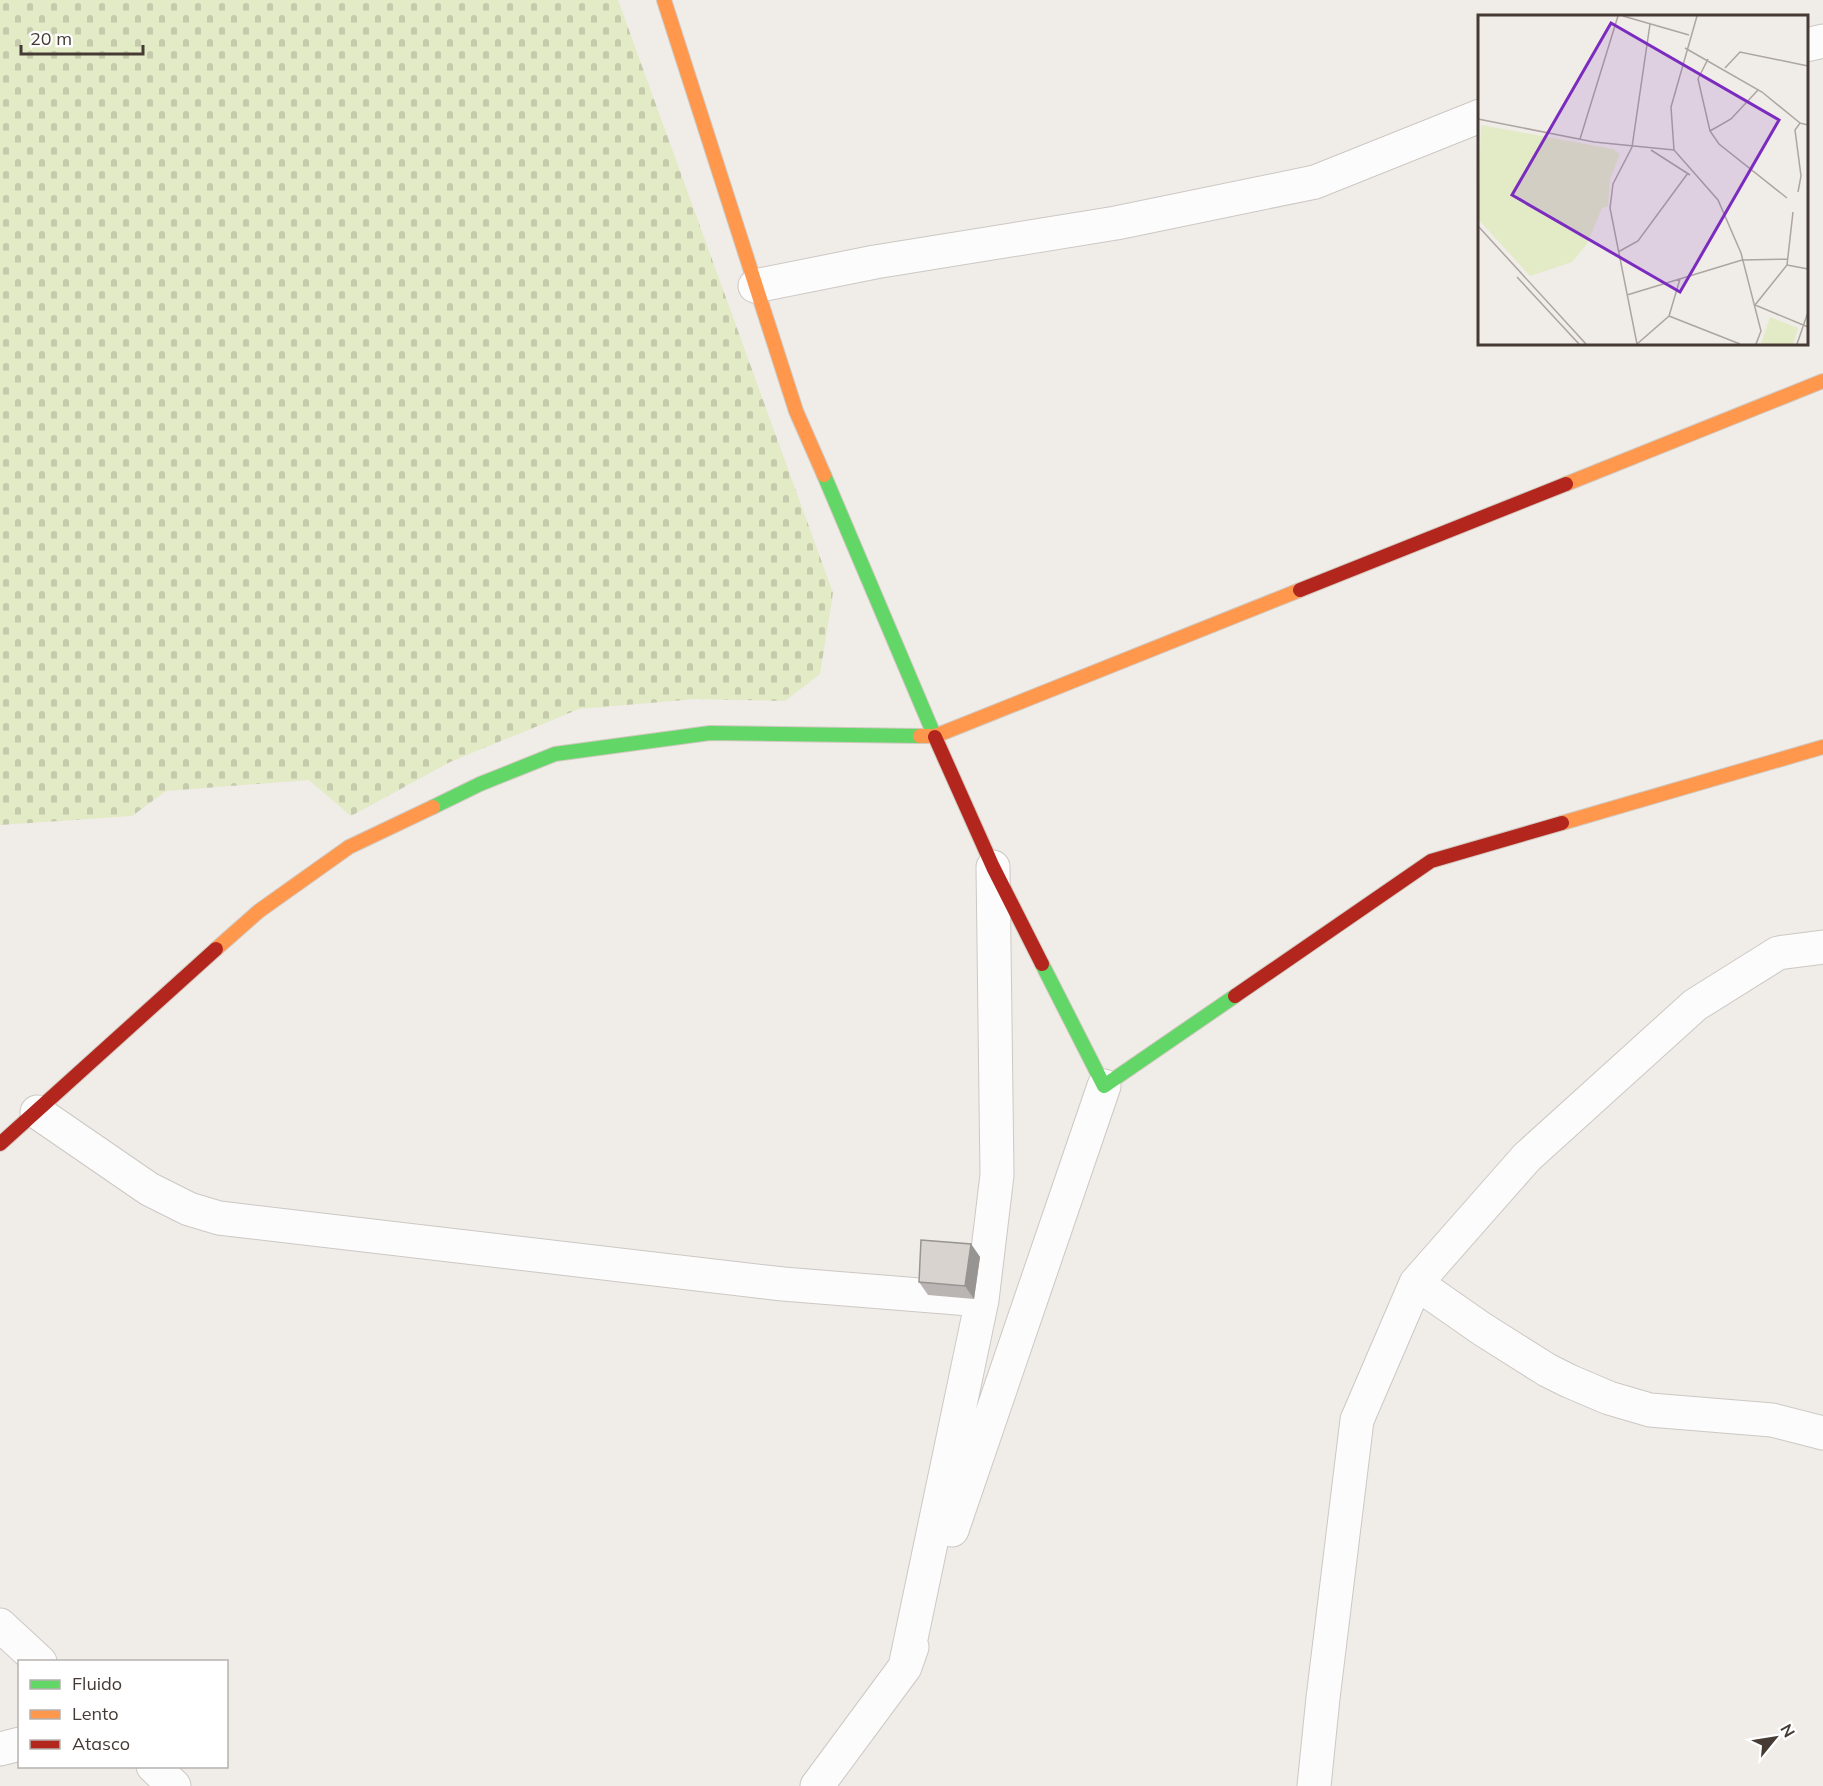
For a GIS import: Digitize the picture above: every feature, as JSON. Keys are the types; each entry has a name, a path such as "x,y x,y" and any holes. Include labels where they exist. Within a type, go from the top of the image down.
{"street":[{"path":"664,0 796,411 993,867 1104,1086"},
{"path":"1808,45 1823,41"},
{"path":"755,286 875,262 1116,223 1315,182 1478,116"},
{"path":"0,1144 259,911 349,847 480,784 555,754 710,733 935,736 1823,381"},
{"path":"817,1786 905,1667 1104,1086 1431,861 1823,747"},
{"path":"905,1667 982,1300 997,1175 993,867"},
{"path":"1314,1786 1357,1420 1416,1283 1527,1157 1695,1005 1778,952 1823,948"},
{"path":"37,1112 149,1189 189,1209 219,1218 783,1284 982,1300"},
{"path":"1416,1283 1482,1329 1547,1370 1609,1398 1650,1410 1772,1420 1823,1432"},
{"path":"0,1625 38,1660"},
{"path":"0,1749 18,1744"},
{"path":"154,1768 174,1786"}],"green space":[{"path":"0,0 618,0 833,593 820,674 785,701 696,699 579,709 450,762 351,816 309,780 166,791 132,816 0,825"}],"building":[{"path":"921,1240 971,1244 965,1286 919,1282"}],"traffic: fast":[{"path":"824,475 935,737"},
{"path":"433,807 480,784 555,754 710,733 920,736"},
{"path":"1042,964 1104,1086 1235,996"}],"traffic: slow":[{"path":"664,0 796,411 824,475"},
{"path":"1566,484 1823,381"},
{"path":"920,736 935,736 1300,590"},
{"path":"1562,823 1823,747"},
{"path":"216,949 259,911 349,847 433,807"}],"traffic: jam":[{"path":"1300,590 1566,484"},
{"path":"935,737 993,867 1042,964"},
{"path":"1235,996 1431,861 1562,823"},
{"path":"0,1144 216,949"}]}
